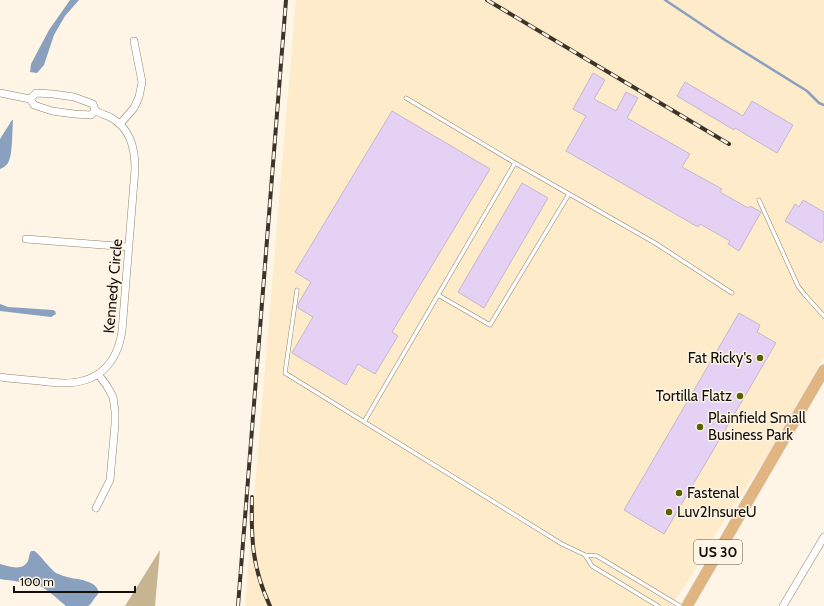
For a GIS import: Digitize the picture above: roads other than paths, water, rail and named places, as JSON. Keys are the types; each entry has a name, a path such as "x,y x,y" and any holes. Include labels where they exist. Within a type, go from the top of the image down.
{"main road":[{"name":"US 30","path":"687,606 824,370"}],"street":[{"path":"120,124 134,108 139,98 142,82 134,42"},
{"name":"Kennedy Circle","path":"0,93 30,99 34,105 52,112 91,114 96,110"},
{"name":"Kennedy Circle","path":"0,377 63,383 79,382 98,374 105,368 118,351 121,342 135,159 131,141 128,134 120,124 96,110 93,104 84,100 69,96 41,93 36,94 30,99"},
{"path":"26,239 129,247"},
{"path":"96,508 110,480 116,424 113,398 107,386 98,374"},
{"path":"783,606 824,537"}],"lane":[{"path":"406,98 515,163 655,243 732,293"},
{"path":"364,422 515,163"},
{"path":"438,295 490,325 569,194"},
{"path":"759,200 798,286 824,316"},
{"path":"297,290 285,373 562,544 585,555 597,556 680,606"},
{"path":"585,555 592,566 658,606"}],"water":[{"path":"70,0 79,0 65,16 54,35 44,65 37,73 30,72 31,64 49,30"},
{"path":"12,120 10,159 6,165 0,169 0,139"},
{"path":"0,304 8,307 53,310 56,314 51,317 0,311"},
{"path":"31,551 36,552 56,573 93,584 98,590 98,595 88,606 66,606 38,585 0,579 0,564 11,567 22,566 28,561"}],"waterway":[{"path":"665,0 725,40 807,91 819,103 824,105"}],"railway":[{"path":"238,606 286,0"},
{"path":"487,0 729,144"},
{"path":"252,497 252,526 256,566 259,579 270,606"}],"place":[{"name":"Fat Ricky's","path":"760,358"},
{"name":"Tortilla Flatz","path":"740,396"},
{"name":"Plainfield Small Business Park","path":"700,427"},
{"name":"Fastenal","path":"679,493"},
{"name":"Luv2InsureU","path":"669,512"}]}
